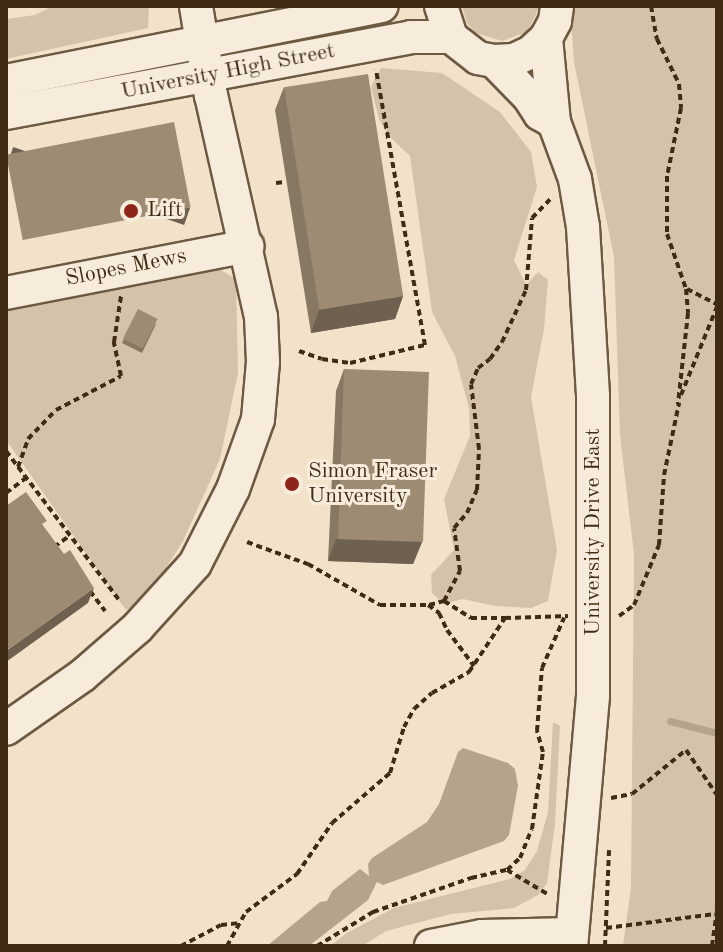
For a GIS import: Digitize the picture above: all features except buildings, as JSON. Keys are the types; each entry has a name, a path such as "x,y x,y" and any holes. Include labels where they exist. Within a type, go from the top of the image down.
{"street":[{"path":"6,729 83,675 148,618 195,564 233,489 258,419 263,362 261,317 196,6"},
{"name":"University High Street","path":"6,113 205,60 382,6"},
{"path":"441,6 451,37 470,53 494,61 514,60 531,52 546,38 555,21 557,6"},
{"name":"University High Street","path":"6,81 411,37 451,37"},
{"name":"University Drive East","path":"546,38 554,122 575,179 583,227 593,396 593,696 572,940"},
{"name":"University Drive East","path":"494,61 540,114 554,122"},
{"name":"Slopes Mews","path":"6,293 247,246"},
{"path":"431,946 488,941 572,940"}],"path":[{"path":"617,617 634,605 659,545 664,475 678,404 688,313 686,289 667,234 667,176 681,108 679,84 657,39 651,6"},
{"path":"299,351 322,359 350,363 425,345 375,63"},
{"path":"276,183 285,182"},
{"path":"444,601 460,571 454,528 467,513 477,490 479,449 471,384 478,368 490,359 502,342 526,290 532,218 542,204 560,192"},
{"path":"18,467 28,439 56,410 121,376 114,342 121,297 117,269"},
{"path":"678,404 692,362 717,306 686,289"},
{"path":"6,451 119,600"},
{"path":"6,493 26,478"},
{"path":"51,550 69,536"},
{"path":"247,542 308,564 380,605 428,605 444,601 471,618 574,616"},
{"path":"88,588 105,611"},
{"path":"428,605 439,613 447,630 474,666"},
{"path":"317,946 373,912 471,878 507,870 520,858 532,829 543,752 537,731 542,668 565,616"},
{"path":"227,946 246,912 297,874 332,823 390,773 404,727 414,709 432,693 474,666 505,618"},
{"path":"611,798 632,794 686,750 717,795"},
{"path":"507,870 551,896"},
{"path":"606,928 716,913 712,946"},
{"path":"181,946 221,925 239,923"}],"shaded area":[{"path":"53,6 149,6 148,28 6,59 6,19 35,15"},
{"path":"462,6 540,6 527,32 502,41 476,33 467,23"},
{"path":"570,6 717,6 717,946 623,946 631,887 634,554 620,435 614,257 574,62"},
{"path":"381,68 442,73 500,112 531,152 537,187 514,260 526,285 538,272 548,280 544,329 531,397 557,550 548,601 531,608 495,606 463,599 444,604 432,593 431,575 454,550 444,499 470,436 469,408 455,356 432,312 410,156 388,135 379,119 371,87"},
{"path":"214,266 236,279 238,373 220,459 183,541 148,597 126,610 6,440 6,309"},
{"path":"553,722 560,726 555,824 547,883 538,895 514,908 451,914 386,931 362,946 330,946 347,933 394,908 510,879 525,870 537,851 548,812"},
{"path":"463,748 508,763 515,769 518,786 509,835 504,841 383,885 377,882 368,900 309,946 267,946 320,902 327,901 332,891 360,869 369,876 368,864 372,858 427,822 439,804 458,752"}],"waterway":[{"path":"670,721 717,733"}],"place":[{"name":"Lift","path":"131,211"},
{"name":"Simon Fraser University","path":"292,484"}]}
